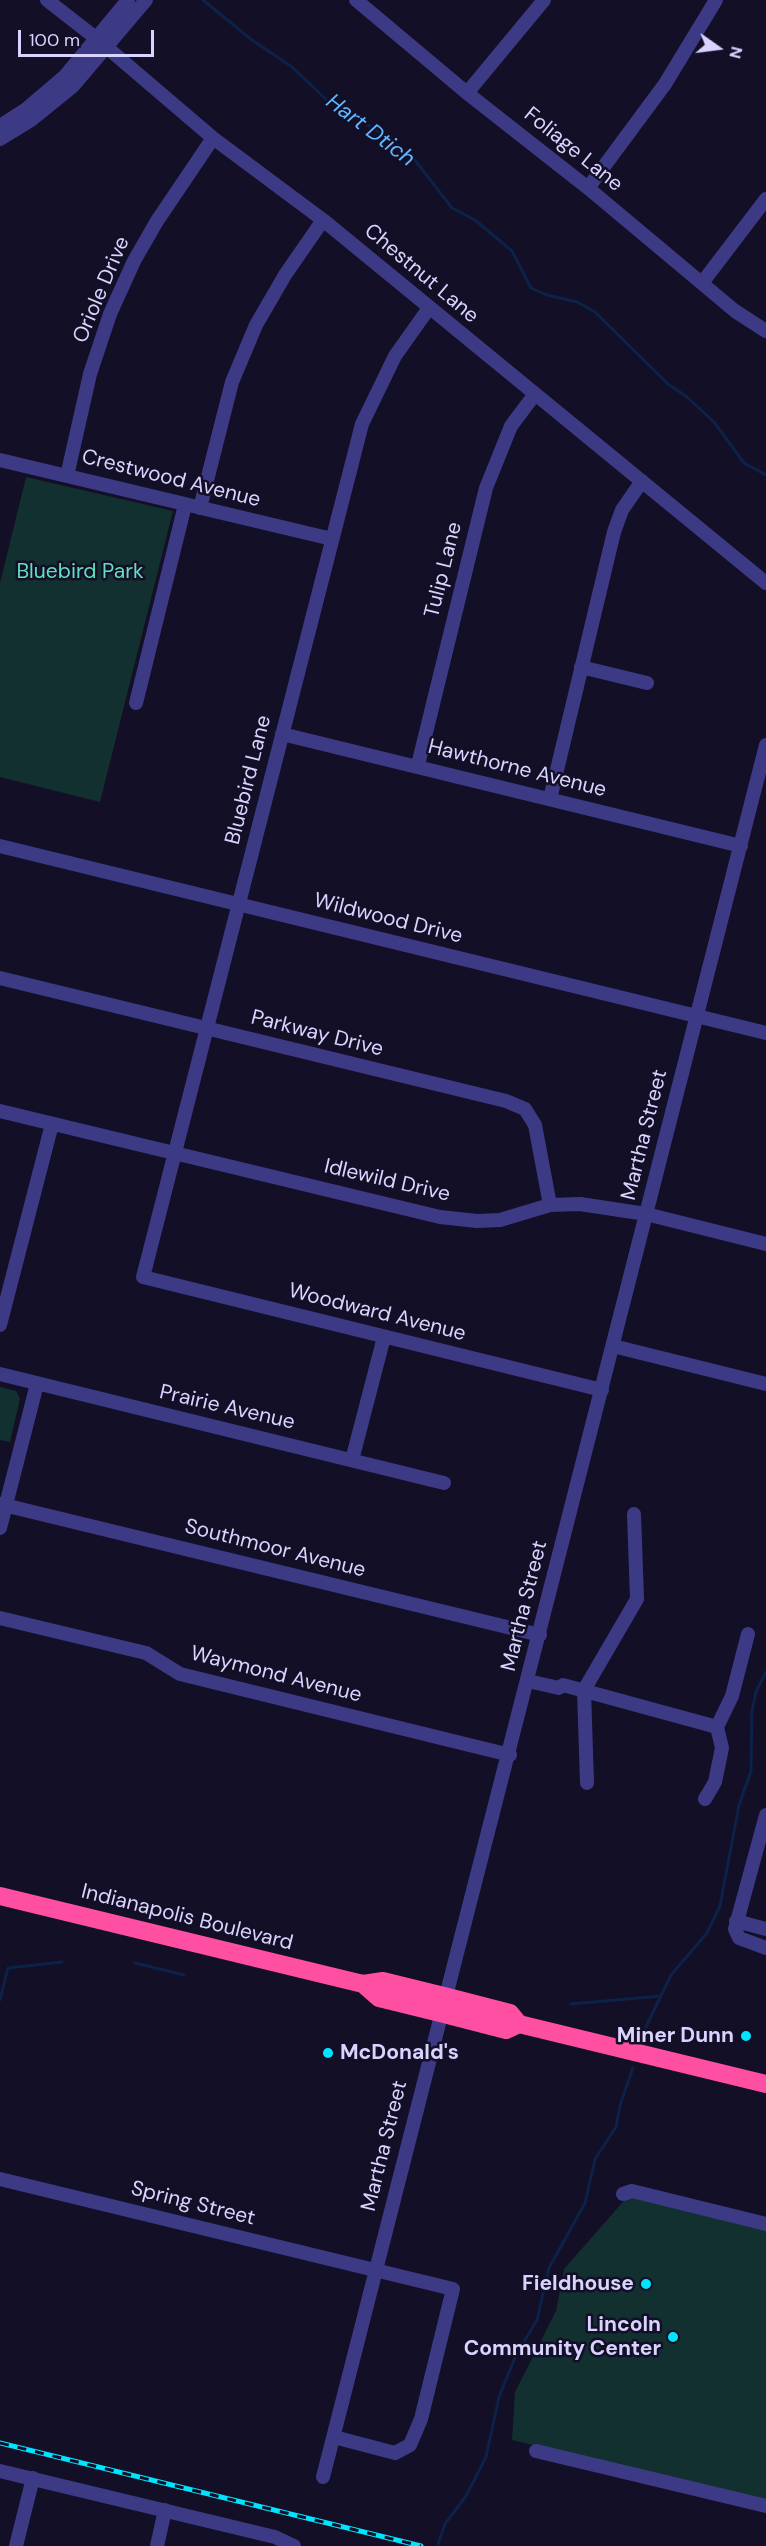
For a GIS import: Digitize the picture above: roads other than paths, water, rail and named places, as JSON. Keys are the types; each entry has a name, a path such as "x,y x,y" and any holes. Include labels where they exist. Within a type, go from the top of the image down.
{"highway":[{"name":"Indianapolis Boulevard","path":"0,1896 363,1984 379,1998 510,2013 519,2024 766,2084"}],"street":[{"name":"Chestnut Lane","path":"47,0 102,43 213,138 323,220 766,583"},
{"path":"0,139 31,120 73,86 128,0"},
{"path":"0,126 25,110 65,76 146,0"},
{"name":"Foliage Lane","path":"356,0 467,93 588,188 735,311 766,331"},
{"path":"467,93 544,0"},
{"path":"588,188 665,84 717,0"},
{"name":"Oriole Drive","path":"67,476 90,374 110,314 134,261 157,221 213,138"},
{"path":"702,283 766,199"},
{"path":"200,508 232,382 256,325 285,275 323,220"},
{"name":"Bluebird Lane","path":"143,1277 362,424 395,356 429,308"},
{"name":"Tulip Lane","path":"418,765 486,488 512,426 535,394"},
{"name":"Crestwood Avenue","path":"0,460 332,539"},
{"path":"550,799 614,532 622,510 642,481"},
{"path":"136,703 185,505"},
{"path":"581,667 647,683"},
{"name":"Hawthorne Avenue","path":"282,734 418,765 741,846"},
{"name":"Martha Street","path":"323,2477 510,1755 766,745"},
{"name":"Wildwood Drive","path":"0,846 766,1033"},
{"name":"Parkway Drive","path":"0,978 506,1101 525,1109 534,1125 550,1205"},
{"name":"Idlewild Drive","path":"0,1111 440,1217 477,1221 500,1220 550,1205 608,1206 766,1244"},
{"path":"0,1325 52,1124"},
{"name":"Woodward Avenue","path":"143,1277 602,1390"},
{"path":"352,1460 384,1337"},
{"path":"613,1346 766,1384"},
{"name":"Prairie Avenue","path":"0,1374 444,1483"},
{"path":"0,1528 3,1505 37,1384"},
{"name":"Southmoor Avenue","path":"3,1505 540,1635"},
{"path":"587,1784 584,1690 637,1599 634,1514"},
{"name":"Waymond Avenue","path":"0,1618 146,1653 180,1674 510,1755"},
{"path":"705,1799 715,1782 722,1748 717,1727 732,1695 748,1634"},
{"path":"530,1676 561,1680 563,1685 717,1727"},
{"path":"766,1815 736,1922 739,1938 766,1948"},
{"path":"736,1922 766,1929"},
{"name":"Spring Street","path":"0,2179 453,2289 421,2419 410,2445 395,2452 334,2437"},
{"path":"623,2194 632,2191 766,2224"},
{"path":"536,2451 766,2506"},
{"path":"0,2470 275,2537 294,2546"},
{"path":"16,2546 33,2478"},
{"path":"157,2546 165,2510"}],"waterway":[{"name":"Hart Dtich","path":"203,0 252,40 292,67 328,101 387,137 414,159 452,208 475,220 512,251 531,288 547,295 577,302 595,312 668,384 687,397 714,422 744,463 766,475"},
{"path":"642,2035 671,1975 707,1933 720,1906 739,1805 751,1771 752,1711 756,1692 766,1672"},
{"path":"0,2000 8,1968 62,1962"},
{"path":"135,1963 184,1975"},
{"path":"571,2004 661,1996"},
{"path":"438,2544 445,2524 466,2496 486,2457 499,2397 516,2355 537,2320 549,2268 585,2203 595,2159 616,2127 620,2105 633,2068"}],"railway":[{"path":"0,2443 421,2546"}],"place":[{"name":"Miner Dunn","path":"746,2036"},
{"name":"McDonald's","path":"328,2053"},
{"name":"Fieldhouse","path":"646,2284"},
{"name":"Lincoln Community Center","path":"673,2337"}],"park label":[{"name":"Bluebird Park","path":"80,572"}]}
